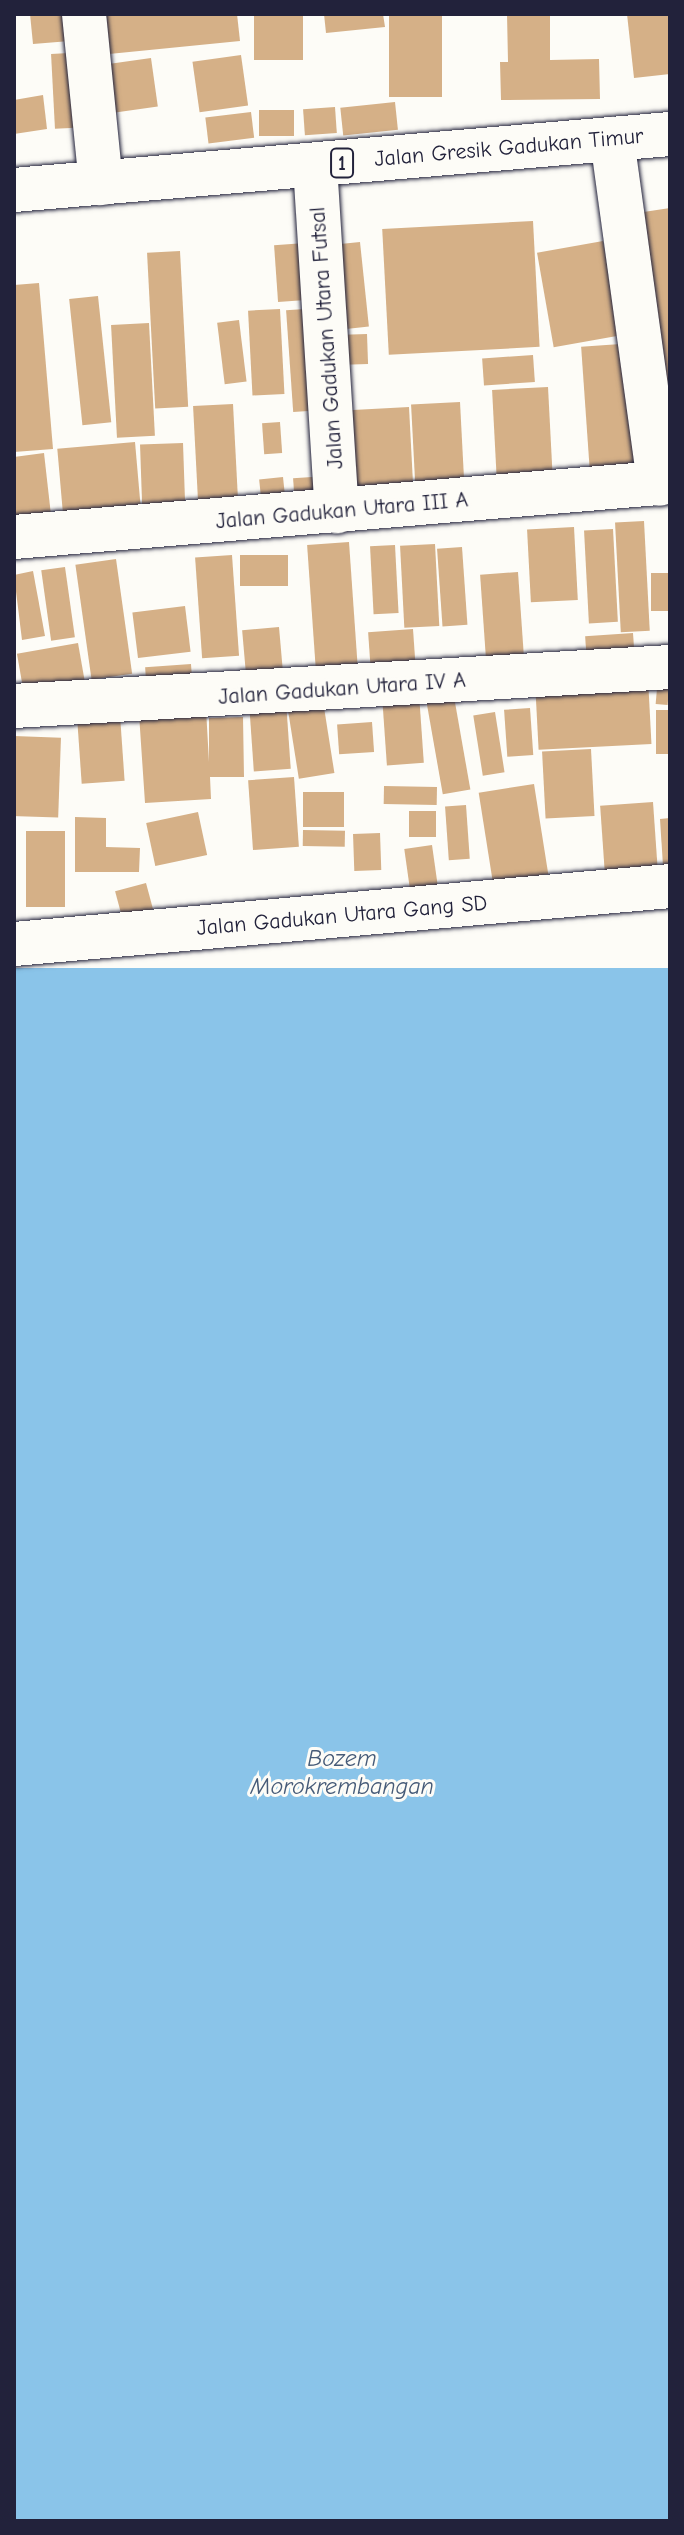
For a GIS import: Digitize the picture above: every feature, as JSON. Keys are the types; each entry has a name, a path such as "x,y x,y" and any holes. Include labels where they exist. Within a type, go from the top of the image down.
{"main road":[{"path":"84,14 101,183"},
{"name":"Jalan Gresik Gadukan Timur","path":"14,190 670,134"},
{"path":"612,139 665,483"},
{"name":"Jalan Gadukan Utara Futsal","path":"315,165 337,511"},
{"name":"Jalan Gadukan Utara III A","path":"14,537 665,483"},
{"name":"Jalan Gadukan Utara IV A","path":"14,706 670,667"},
{"name":"Jalan Gadukan Utara Gang SD","path":"14,944 670,886"}],"water":[{"name":"Bozem Morokrembangan","path":"14,968 670,968 670,2521 14,2521"}],"building":[{"path":"30,14 80,14 82,40 33,44"},
{"path":"95,14 237,14 240,41 99,55"},
{"path":"254,14 303,14 303,60 254,60"},
{"path":"324,14 383,14 385,27 326,33"},
{"path":"389,14 442,14 442,97 389,97"},
{"path":"507,14 550,14 550,60 599,59 600,99 501,100 500,62 508,62"},
{"path":"627,14 670,14 670,74 634,78"},
{"path":"87,52 91,127 55,129 51,54"},
{"path":"241,55 248,106 200,112 192,62"},
{"path":"151,58 158,107 108,113 101,65"},
{"path":"43,95 47,129 14,134 14,100"},
{"path":"395,102 398,130 343,136 340,108"},
{"path":"335,107 337,133 305,135 303,109"},
{"path":"259,110 294,110 294,136 259,136"},
{"path":"251,112 254,138 209,143 205,118"},
{"path":"670,208 670,437 637,213"},
{"path":"533,221 540,347 389,355 382,229"},
{"path":"603,241 620,336 554,347 537,253"},
{"path":"360,242 369,327 337,330 328,245"},
{"path":"305,243 309,300 278,302 274,245"},
{"path":"180,251 188,407 155,409 147,253"},
{"path":"39,283 53,449 14,452 14,285"},
{"path":"98,296 111,422 82,425 69,299"},
{"path":"320,308 327,410 293,412 286,310"},
{"path":"280,309 284,394 252,396 248,311"},
{"path":"239,320 247,382 225,384 217,323"},
{"path":"149,323 155,436 117,438 111,325"},
{"path":"367,334 368,364 337,365 336,335"},
{"path":"635,343 644,466 590,469 581,347"},
{"path":"533,355 535,382 484,385 482,359"},
{"path":"548,387 553,475 497,478 492,390"},
{"path":"460,402 464,486 415,488 411,405"},
{"path":"233,404 239,514 199,516 193,406"},
{"path":"409,407 413,490 343,494 339,411"},
{"path":"280,422 282,453 264,454 262,423"},
{"path":"135,442 142,524 64,530 57,449"},
{"path":"183,443 186,517 143,518 140,445"},
{"path":"44,453 52,524 14,529 14,457"},
{"path":"327,476 329,502 295,504 293,478"},
{"path":"283,477 286,505 262,507 259,480"},
{"path":"644,521 650,631 621,632 615,523"},
{"path":"574,527 578,600 531,602 527,529"},
{"path":"613,529 618,622 589,623 584,531"},
{"path":"349,542 359,679 317,682 307,545"},
{"path":"435,544 439,626 404,628 400,546"},
{"path":"395,545 399,613 374,614 370,546"},
{"path":"462,547 467,625 443,627 437,549"},
{"path":"232,555 239,656 202,658 195,558"},
{"path":"240,555 288,555 288,586 240,586"},
{"path":"116,559 132,674 92,680 75,565"},
{"path":"65,567 75,637 51,641 41,570"},
{"path":"33,571 45,636 22,640 14,575"},
{"path":"518,572 524,665 487,667 480,575"},
{"path":"651,573 670,573 670,611 651,611"},
{"path":"185,606 191,652 138,658 132,612"},
{"path":"279,627 284,683 247,686 242,630"},
{"path":"413,629 416,677 371,680 368,632"},
{"path":"633,633 635,662 587,665 585,636"},
{"path":"78,643 86,690 25,701 17,654"},
{"path":"191,664 193,691 147,694 145,667"},
{"path":"658,677 670,678 668,705 656,704"},
{"path":"648,678 651,744 539,750 535,684"},
{"path":"453,691 470,789 443,794 425,696"},
{"path":"419,694 424,763 387,765 382,697"},
{"path":"286,701 291,769 254,771 249,704"},
{"path":"323,701 334,773 299,779 287,707"},
{"path":"530,708 533,755 507,757 504,710"},
{"path":"206,709 209,762 209,718 243,717 244,777 210,777 211,799 145,803 139,714"},
{"path":"656,710 670,710 670,754 656,754"},
{"path":"495,712 505,772 483,776 473,715"},
{"path":"120,715 125,781 82,784 77,718"},
{"path":"372,722 374,752 339,754 337,724"},
{"path":"14,736 61,738 58,818 14,816"},
{"path":"591,749 595,816 546,818 542,752"},
{"path":"294,777 299,847 253,850 248,780"},
{"path":"534,784 548,874 493,883 479,793"},
{"path":"384,786 437,787 437,805 384,804"},
{"path":"303,792 344,792 344,827 303,827"},
{"path":"653,802 658,870 605,874 600,806"},
{"path":"466,805 470,859 449,860 445,806"},
{"path":"409,811 436,811 436,837 409,837"},
{"path":"198,812 207,855 155,866 146,823"},
{"path":"75,817 106,818 106,847 140,848 139,872 75,872"},
{"path":"670,818 670,866 663,866 660,819"},
{"path":"303,830 345,831 345,847 303,846"},
{"path":"26,831 65,831 65,907 26,907"},
{"path":"380,833 381,870 354,871 353,834"},
{"path":"432,845 438,886 410,889 404,849"},
{"path":"146,883 153,909 122,917 115,891"}]}
